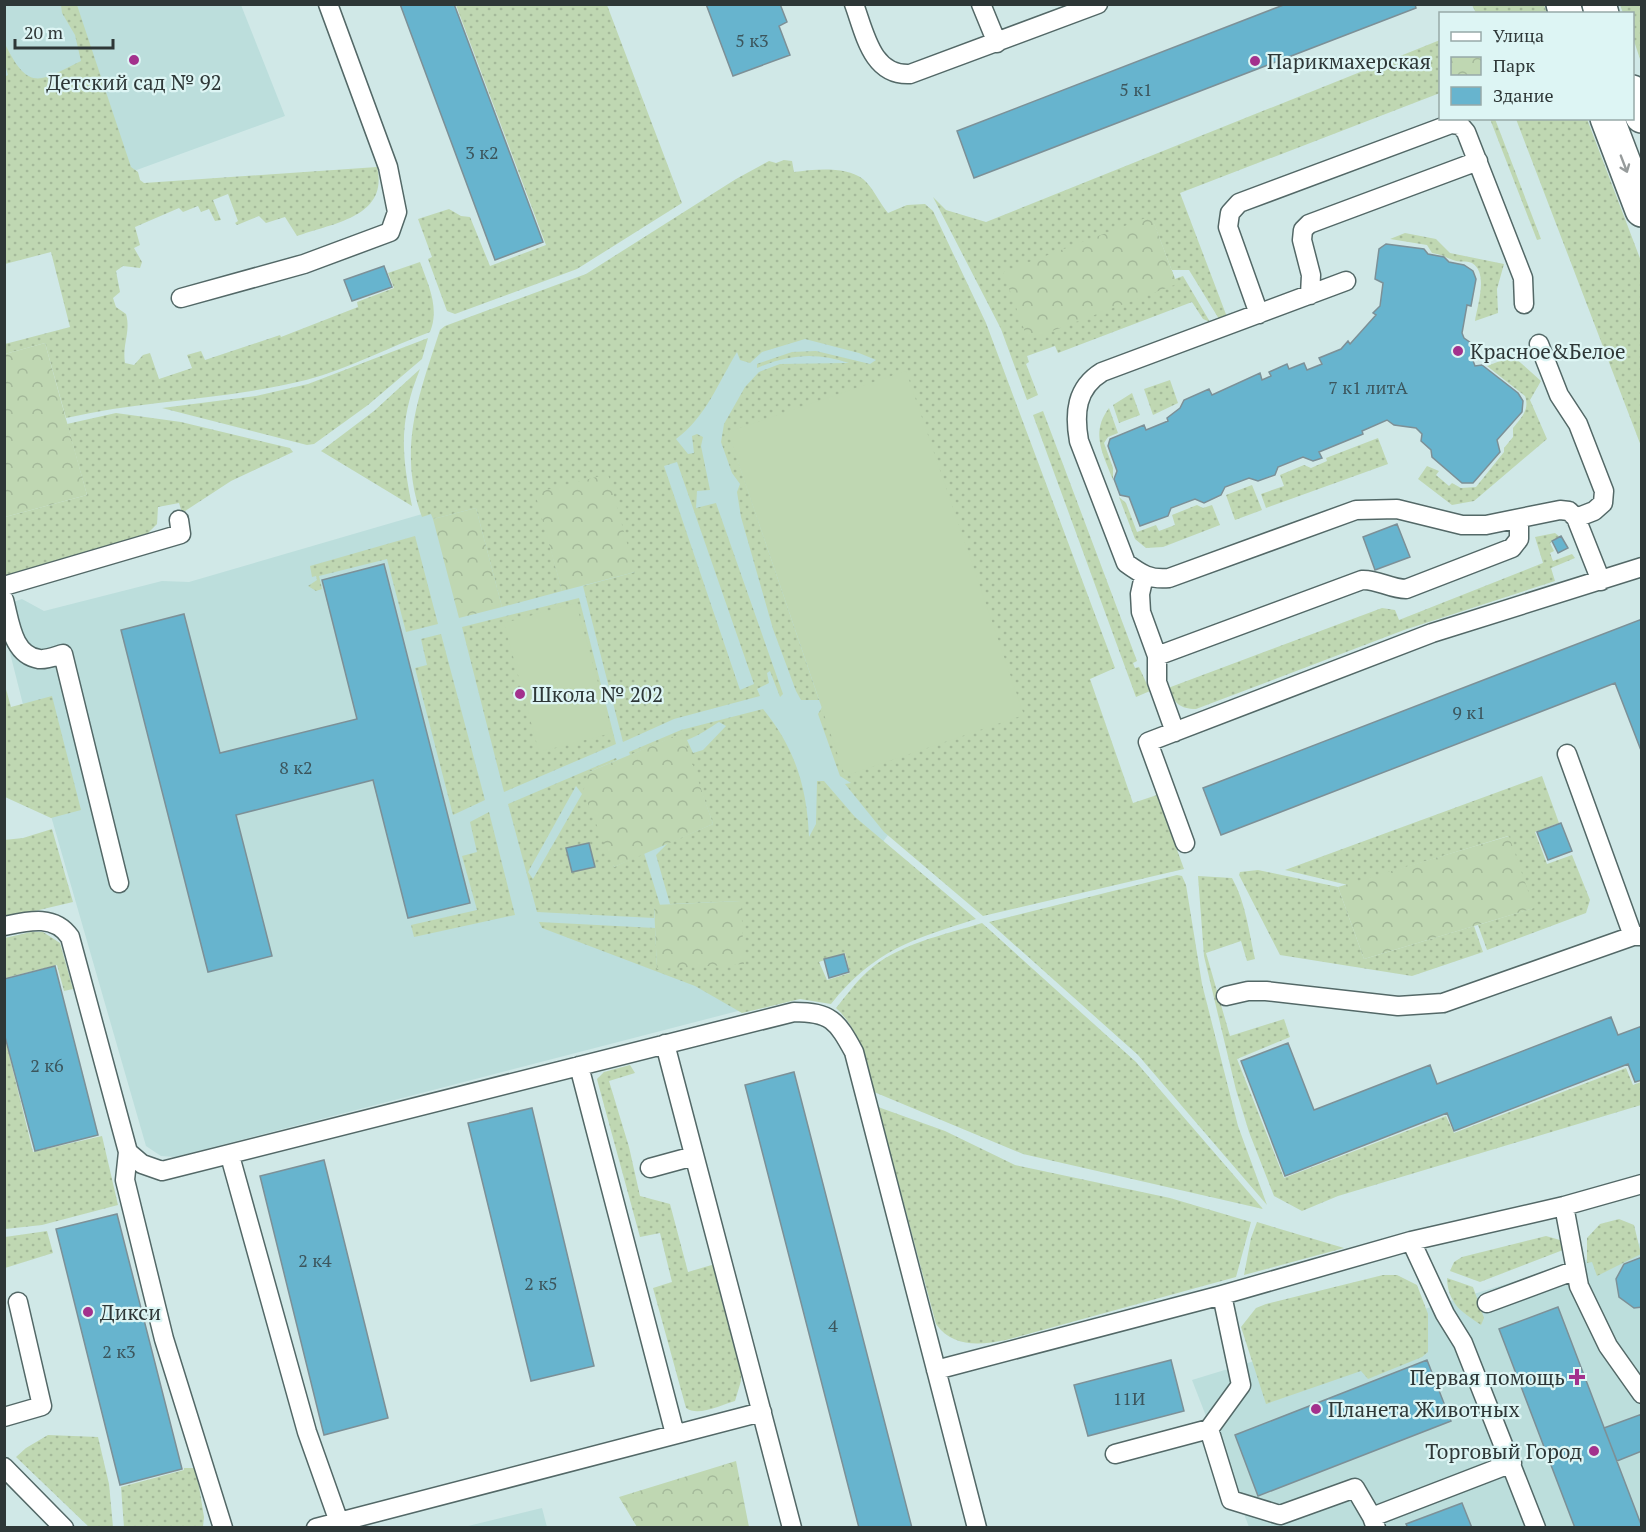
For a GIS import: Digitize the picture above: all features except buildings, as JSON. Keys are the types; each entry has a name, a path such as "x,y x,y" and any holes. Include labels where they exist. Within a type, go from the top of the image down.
{"street":[{"path":"1634,97 1641,116"},
{"path":"1608,120 1641,210"}],"lane":[{"path":"181,298 304,264 390,232 397,212 388,167 328,4"},
{"path":"854,4 873,54 887,70 900,75 910,74 997,44 1098,4"},
{"path":"981,4 997,44"},
{"path":"1259,314 1228,227 1230,213 1239,203 1451,124 1460,125 1466,132 1478,161 1523,278 1524,304"},
{"path":"1310,295 1309,259 1302,240 1302,230 1309,224 1478,161"},
{"path":"1346,281 1102,372 1084,387 1077,406 1076,423 1079,441 1117,545 1126,563 1144,576 1156,579 1169,578 1356,510 1397,509 1462,525 1486,525 1560,510 1569,511 1576,518 1601,581"},
{"path":"1539,344 1559,395 1578,424 1604,491 1603,503 1594,511 1576,518"},
{"path":"1157,656 1362,580 1406,589 1512,549 1519,539 1520,519"},
{"path":"4,586 181,534 179,520"},
{"path":"1185,843 1148,742 1432,633 1641,567"},
{"path":"1144,576 1140,594 1141,612 1157,656 1157,682 1175,732"},
{"path":"4,600 17,644 25,653 39,659 63,654 119,883"},
{"path":"1226,996 1248,991 1266,991 1398,1006 1443,1003 1637,936 1567,754"},
{"path":"4,926 37,920 64,928 70,937 128,1152 125,1180 164,1339 223,1527"},
{"path":"125,1180 230,1156 794,1012 827,1015 836,1023 854,1052 977,1527"},
{"path":"665,1044 792,1527"},
{"path":"579,1066 675,1434"},
{"path":"128,1152 142,1164 162,1171"},
{"path":"230,1156 307,1432 339,1522"},
{"path":"650,1168 694,1156"},
{"path":"936,1370 1221,1295 1411,1240 1564,1206 1641,1184"},
{"path":"1564,1206 1579,1286 1608,1346 1641,1394"},
{"path":"1411,1240 1445,1314 1463,1343 1536,1527"},
{"path":"1487,1303 1576,1270"},
{"path":"1115,1454 1209,1429 1241,1385 1221,1295"},
{"path":"4,1417 42,1406 18,1302"},
{"path":"316,1527 762,1413"},
{"path":"1209,1429 1231,1500 1280,1515 1355,1488 1374,1522 1512,1463"},
{"path":"4,1467 64,1527"}],"shaded area":[{"name":"Детский сад № 92","path":"5,5 241,5 285,116 5,218"},
{"name":"Школа № 202","path":"840,174 1041,754 911,805 875,852 804,885 811,992 175,1157 161,1156 146,1146 51,816 5,633 4,605 22,599 44,611 162,581 189,582 429,512"},
{"path":"1641,1243 1641,1527 1249,1527 1192,1380"},
{"path":"542,1508 547,1527 464,1527"}],"green space":[{"path":"61,5 77,5 131,167 138,172 140,180 144,183 377,167 378,184 375,197 366,207 341,222 297,236 285,217 266,223 259,216 237,225 235,223 238,221 228,194 213,200 221,220 215,221 209,209 201,212 198,206 183,212 179,208 135,227 140,245 134,248 142,262 140,268 123,266 116,271 120,292 113,298 116,307 126,314 125,363 134,365 143,355 150,353 159,379 192,368 187,355 201,351 205,360 280,335 281,337 358,307 357,302 394,288 388,273 420,262 433,305 433,323 430,332 337,370 306,380 246,392 125,407 66,418 45,343 5,354 5,344 70,327 51,252 5,264 4,77 8,75 5,64 5,44 21,70 37,78 55,74 81,61 75,35 62,13"},
{"path":"456,5 607,5 682,203 577,269 455,314 447,311 428,259 432,257 418,219 449,209 461,216 470,217 490,266 546,245"},
{"path":"1472,5 1544,5 1547,12 1476,12"},
{"path":"1620,5 1641,5 1641,62 1634,41 1634,12 1623,12"},
{"path":"1439,40 1439,93 1180,193 1227,317 1219,319 1189,270 1172,270 1175,279 1183,276 1210,322 1203,319 1192,302 1058,353 1055,346 1027,356 1029,362 1026,364 1038,395 1027,400 1001,329 933,197 946,210 986,222"},
{"path":"1490,120 1495,120 1541,239 1537,240"},
{"path":"1516,120 1587,120 1641,261 1641,446"},
{"path":"784,160 792,161 794,172 839,170 856,175 867,182 888,213 907,205 925,204 933,211 986,323 1115,668 1090,679 1133,803 1157,795 1184,869 983,916 884,832 845,784 851,783 840,776 818,714 822,707 846,776 728,432 819,700 801,700 773,629 741,517 737,492 740,484 732,473 721,442 724,424 745,387 759,372 780,364 849,363 826,357 803,356 780,360 757,368 757,364 792,352 816,351 870,364 876,360 859,353 805,339 762,352 750,363 740,360 737,352 711,399 696,420 676,439 688,454 694,453 692,436 697,434 703,437 701,446 710,490 697,491 696,508 716,503 783,694 780,697 770,671 767,673 769,683 757,689 760,696 674,719 623,742 583,586 635,572 536,493 562,591 502,607 476,508 433,519 431,514 422,517 411,468 411,445 418,400 440,330 445,326 586,274 736,179 769,161 776,163","holes":["677,462 754,684 740,690 664,466"]},
{"path":"1151,216 1177,284 1028,340 1003,272"},
{"path":"1405,233 1436,239 1450,253 1504,264 1497,289 1498,313 1475,321 1481,290 1480,274 1477,268 1470,262 1455,261 1432,253 1427,245 1390,239"},
{"path":"428,338 422,359 368,405 314,444 307,445 162,408 256,396 308,384"},
{"path":"45,343 87,495 5,517 5,354"},
{"path":"1513,356 1541,381 1530,400 1547,439 1474,501 1452,505 1418,479 1427,466 1439,471 1436,475 1449,486 1452,483 1461,488 1476,487 1504,452 1504,448 1513,437 1513,428 1524,413 1526,401 1525,396 1487,366"},
{"path":"420,369 408,405 404,437 404,453 412,506 321,451 374,411"},
{"path":"906,371 1024,715 845,776 728,432"},
{"path":"1170,380 1178,403 1153,415 1144,389"},
{"path":"1132,393 1140,415 1119,423 1113,405"},
{"path":"1109,408 1118,433 1108,437 1104,443 1113,468 1113,480 1102,452 1099,435 1103,417"},
{"path":"1043,411 1137,661 1133,663 1135,668 1139,667 1150,691 1136,697 1033,415"},
{"path":"116,413 181,422 290,448 293,452 231,481 182,513 179,503 158,507 157,524 144,537 5,577 5,517 87,495 67,424"},
{"path":"1378,438 1388,464 1266,508 1261,494 1284,486 1280,475 1304,465 1311,468 1327,461 1326,458"},
{"path":"608,474 635,572 562,591 535,493"},
{"path":"1252,485 1262,510 1235,520 1226,495"},
{"path":"1119,497 1126,503 1137,532 1156,525 1159,531 1175,525 1172,515 1197,505 1203,508 1212,505 1220,525 1163,547 1146,548 1135,539"},
{"path":"476,508 502,607 459,618 433,519"},
{"path":"1555,533 1560,537 1550,543 1554,551 1550,553 1553,561 1572,554 1575,558 1551,568 1555,581 1404,630 1196,709 1178,704 1168,688 1382,608 1395,610 1399,620 1543,563 1535,537"},
{"path":"415,536 438,624 406,632 387,559 319,576 322,589 316,591 308,586 317,580 316,576 312,577 310,566"},
{"path":"579,598 616,744 504,792 462,627"},
{"path":"576,603 612,733 539,752 504,623"},
{"path":"441,634 485,800 453,815 415,668 427,665 421,639"},
{"path":"4,682 11,707 52,696 81,810 51,818 5,797"},
{"path":"763,709 783,738 797,769 805,801 809,837 816,824 817,781 824,781 855,817 976,919 914,940 896,949 863,971 831,1004 800,999 742,1013 695,986 542,928 539,922 655,928 657,968 741,901 670,904 656,855 668,843 713,824 681,734 630,755 629,752 681,730","holes":["719,722 726,726 703,750 693,753 687,740","845,953 850,973 827,980 819,962"]},
{"path":"682,733 713,824 614,867 583,792 589,772"},
{"path":"616,758 617,760 589,772 614,867 644,853 660,905 654,905 654,918 537,912 508,804","holes":["576,786 582,794 533,879 528,872"]},
{"path":"1542,776 1559,823 1535,832 1547,864 1572,855 1590,900 1586,913 1487,950 1478,925 1533,908 1508,836 1348,885 1285,870"},
{"path":"489,812 515,915 414,937 411,925 477,910 462,856 477,852 470,822"},
{"path":"52,829 73,902 5,918 4,840 23,838"},
{"path":"1509,836 1534,908 1364,959 1338,887"},
{"path":"1258,870 1338,887 1364,959 1474,926 1483,952 1412,976 1280,955 1239,875 1240,872"},
{"path":"1177,875 1182,876 1186,885 1202,984 1238,1126 1267,1205 1138,1055 989,922"},
{"path":"1198,876 1232,878 1244,908 1255,959 1247,961 1241,941 1206,953 1230,1036 1284,1019 1290,1037 1237,1059 1284,1178 1446,1116 1454,1133 1626,1068 1633,1085 1641,1082 1641,1105 1338,1196 1302,1211 1274,1196 1249,1132 1236,1090 1204,956"},
{"path":"741,901 744,964 657,969 654,905"},
{"path":"982,923 1136,1062 1263,1209 1023,1154 874,1092 865,1058 856,1036 836,1008 867,972 892,954"},
{"path":"31,932 43,932 60,943 73,989 64,991 57,965 5,978 5,938"},
{"path":"5,1038 33,1152 102,1136 118,1205 42,1225 5,1229"},
{"path":"630,1065 635,1073 609,1081 629,1147 640,1196 670,1204 688,1272 715,1264 741,1364 741,1381 735,1401 710,1409 697,1411 686,1408 653,1288 672,1282 660,1233 640,1237 597,1079 604,1072"},
{"path":"878,1107 945,1131 1015,1165 1170,1198 1251,1222 1236,1277 1006,1340 968,1343 950,1337 936,1324"},
{"path":"1619,1219 1634,1225 1641,1254 1597,1276 1592,1262 1587,1263 1587,1238 1600,1224"},
{"path":"1257,1222 1344,1248 1244,1275 1251,1238"},
{"path":"47,1231 53,1253 5,1268 5,1237"},
{"path":"1546,1236 1560,1240 1563,1250 1480,1282 1450,1271 1454,1262 1462,1257"},
{"path":"1383,1275 1397,1275 1417,1285 1428,1314 1428,1352 1422,1357 1368,1379 1361,1371 1266,1404 1241,1327 1256,1308"},
{"path":"1447,1278 1473,1287 1484,1318 1481,1325 1453,1301"},
{"path":"48,1435 98,1437 109,1484 113,1527 89,1527 16,1457"},
{"path":"736,1461 749,1527 637,1527 619,1497"},
{"path":"184,1468 196,1468 204,1517 203,1527 124,1527 121,1487 184,1470"}],"place":[{"name":"Детский сад № 92","path":"134,60"},
{"name":"Парикмахерская","path":"1255,61"},
{"name":"Красное&Белое","path":"1458,351"},
{"name":"Школа № 202","path":"520,694"},
{"name":"Дикси","path":"88,1312"},
{"name":"Первая помощь","path":"1577,1377"},
{"name":"Планета Животных","path":"1316,1409"},
{"name":"Торговый Город","path":"1594,1451"}]}
